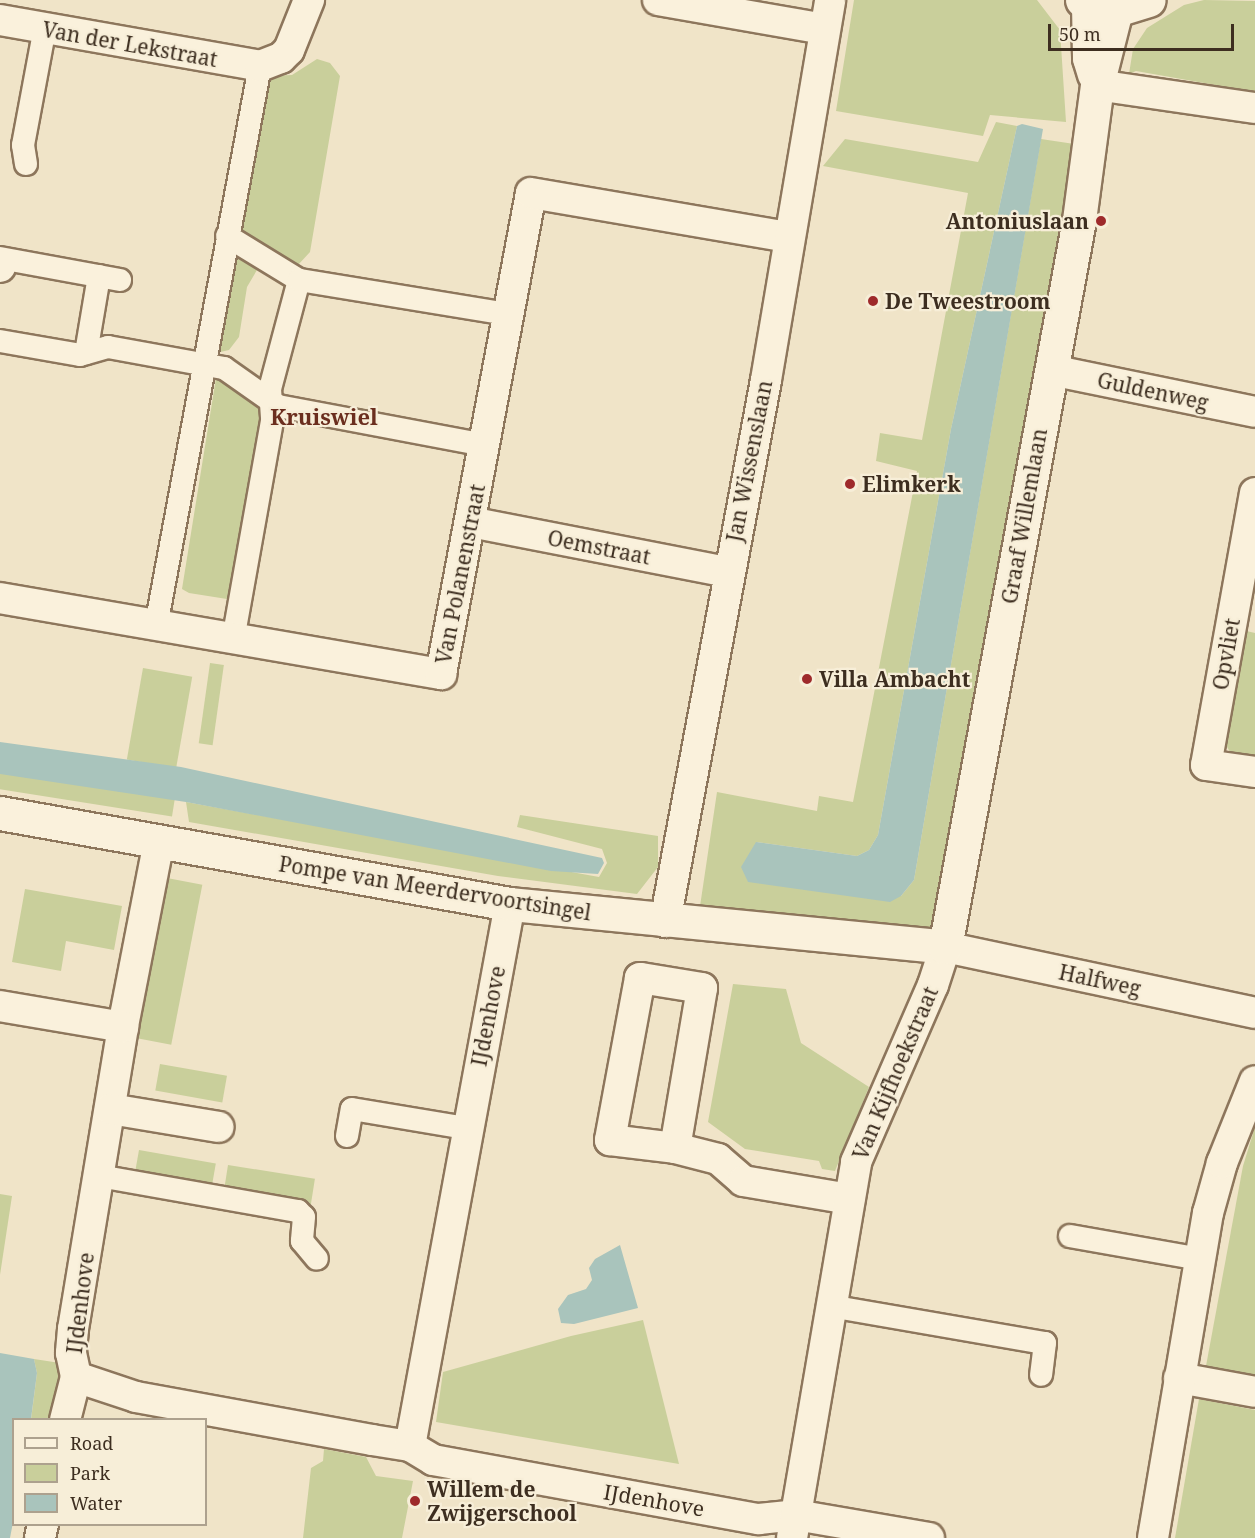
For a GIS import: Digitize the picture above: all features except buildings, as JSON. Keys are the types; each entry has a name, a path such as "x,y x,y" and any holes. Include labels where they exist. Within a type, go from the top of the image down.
{"street":[{"path":"156,626 260,66 281,58 289,50 309,0"},
{"path":"658,0 824,30"},
{"name":"Jan Wissenslaan","path":"665,922 727,572 766,380 830,0"},
{"path":"1096,5 1148,0"},
{"name":"Graaf Willemlaan","path":"945,947 1079,220 1097,85 1089,58 1096,5"},
{"name":"Van der Lekstraat","path":"0,20 260,66"},
{"path":"26,164 23,145 45,28"},
{"path":"1097,85 1255,108"},
{"name":"Van Polanenstraat","path":"0,598 233,640 441,674 485,445 506,314 531,193 789,237"},
{"path":"227,236 299,279 506,314"},
{"path":"0,258 110,278 86,354"},
{"path":"233,640 272,421 270,400 299,279"},
{"path":"0,341 86,354 108,347 224,368 278,406 485,445"},
{"name":"Guldenweg","path":"1051,370 1255,412"},
{"name":"Opvliet","path":"1255,494 1206,765 1255,772"},
{"name":"Oemstraat","path":"470,522 727,572"},
{"name":"Pompe van Meerdervoortsingel","path":"0,813 510,904 665,922 945,947"},
{"name":"IJdenhove","path":"159,841 123,1027 73,1329 71,1353 76,1377 136,1397 410,1446 433,1460 794,1526 929,1538"},
{"name":"IJdenhove","path":"410,1446 466,1128 510,904"},
{"name":"Halfweg","path":"945,947 1255,1013"},
{"name":"Van Kijfhoekstraat","path":"794,1526 856,1162 933,985 945,947"},
{"path":"675,1148 702,988 640,978 610,1140 675,1148 718,1159 743,1181 849,1200"},
{"path":"0,1006 123,1027"},
{"path":"1153,1538 1200,1259 1222,1163 1255,1081"},
{"path":"110,1109 219,1127"},
{"path":"347,1136 352,1109 466,1128"},
{"path":"99,1176 298,1211 304,1217 302,1241 318,1259"},
{"path":"1070,1236 1200,1259"},
{"path":"830,1306 1045,1343 1041,1375"},
{"path":"65,1418 76,1377"},
{"path":"1179,1378 1255,1392"}],"green space":[{"path":"854,0 1037,0 1060,30 1066,122 990,115 983,136 836,111"},
{"path":"1204,0 1255,1 1255,92 1136,71 1129,74 1133,49 1147,28 1184,5"},
{"path":"317,59 330,63 340,76 310,252 298,265 264,258 247,287 239,337 229,350 216,353 265,76 292,75"},
{"path":"996,122 1017,126 951,429 878,835 869,850 857,856 756,842 901,896 914,880 1041,139 1081,145 933,926 925,938 699,913 717,792 817,811 819,796 853,802 917,471 876,461 880,433 922,440 968,193 823,166 845,139 978,162"},
{"path":"216,378 238,378 278,421 246,602 189,593 182,589"},
{"path":"1242,630 1255,633 1255,761 1233,757 1223,740"},
{"path":"210,663 224,665 213,745 199,743"},
{"path":"143,668 192,677 176,768 127,760"},
{"path":"0,771 175,799 172,816 0,789"},
{"path":"186,802 599,877 607,863 602,849 517,827 520,815 658,836 658,867 637,894 498,876 189,822"},
{"path":"167,878 202,885 171,1045 136,1038"},
{"path":"25,889 122,906 114,950 66,941 61,971 12,962"},
{"path":"733,984 786,989 801,1043 869,1087 835,1171 822,1169 819,1161 745,1149 708,1122"},
{"path":"160,1064 227,1076 222,1102 155,1091"},
{"path":"1255,1127 1255,1375 1206,1366 1243,1166"},
{"path":"139,1150 216,1164 211,1190 134,1177"},
{"path":"228,1165 315,1179 310,1208 223,1195"},
{"path":"0,1194 12,1196 0,1275"},
{"path":"643,1320 679,1464 436,1422 443,1372 571,1336"},
{"path":"34,1359 60,1363 62,1381 54,1418 31,1418 37,1373"},
{"path":"1199,1399 1255,1410 1255,1538 1175,1538"},
{"path":"324,1449 366,1457 376,1476 413,1481 402,1538 303,1538 311,1468 323,1461"}],"water":[{"path":"1022,124 1043,129 914,880 901,896 890,902 748,882 741,867 756,842 857,856 869,850 878,835 951,429 1017,126"},
{"path":"0,742 181,767 602,858 604,863 598,874 551,871 186,802 0,774"},
{"path":"620,1245 638,1308 574,1324 561,1323 558,1309 568,1295 586,1289 592,1280 589,1268 595,1259"},
{"path":"0,1353 34,1359 37,1373 31,1418 12,1418 12,1526 10,1538 0,1538"}],"place":[{"name":"Antoniuslaan","path":"1101,221"},
{"name":"De Tweestroom","path":"873,301"},
{"name":"Elimkerk","path":"850,484"},
{"name":"Villa Ambacht","path":"807,679"},
{"name":"Willem de Zwijgerschool","path":"415,1501"}],"district":[{"name":"Kruiswiel","path":"324,417"}]}
